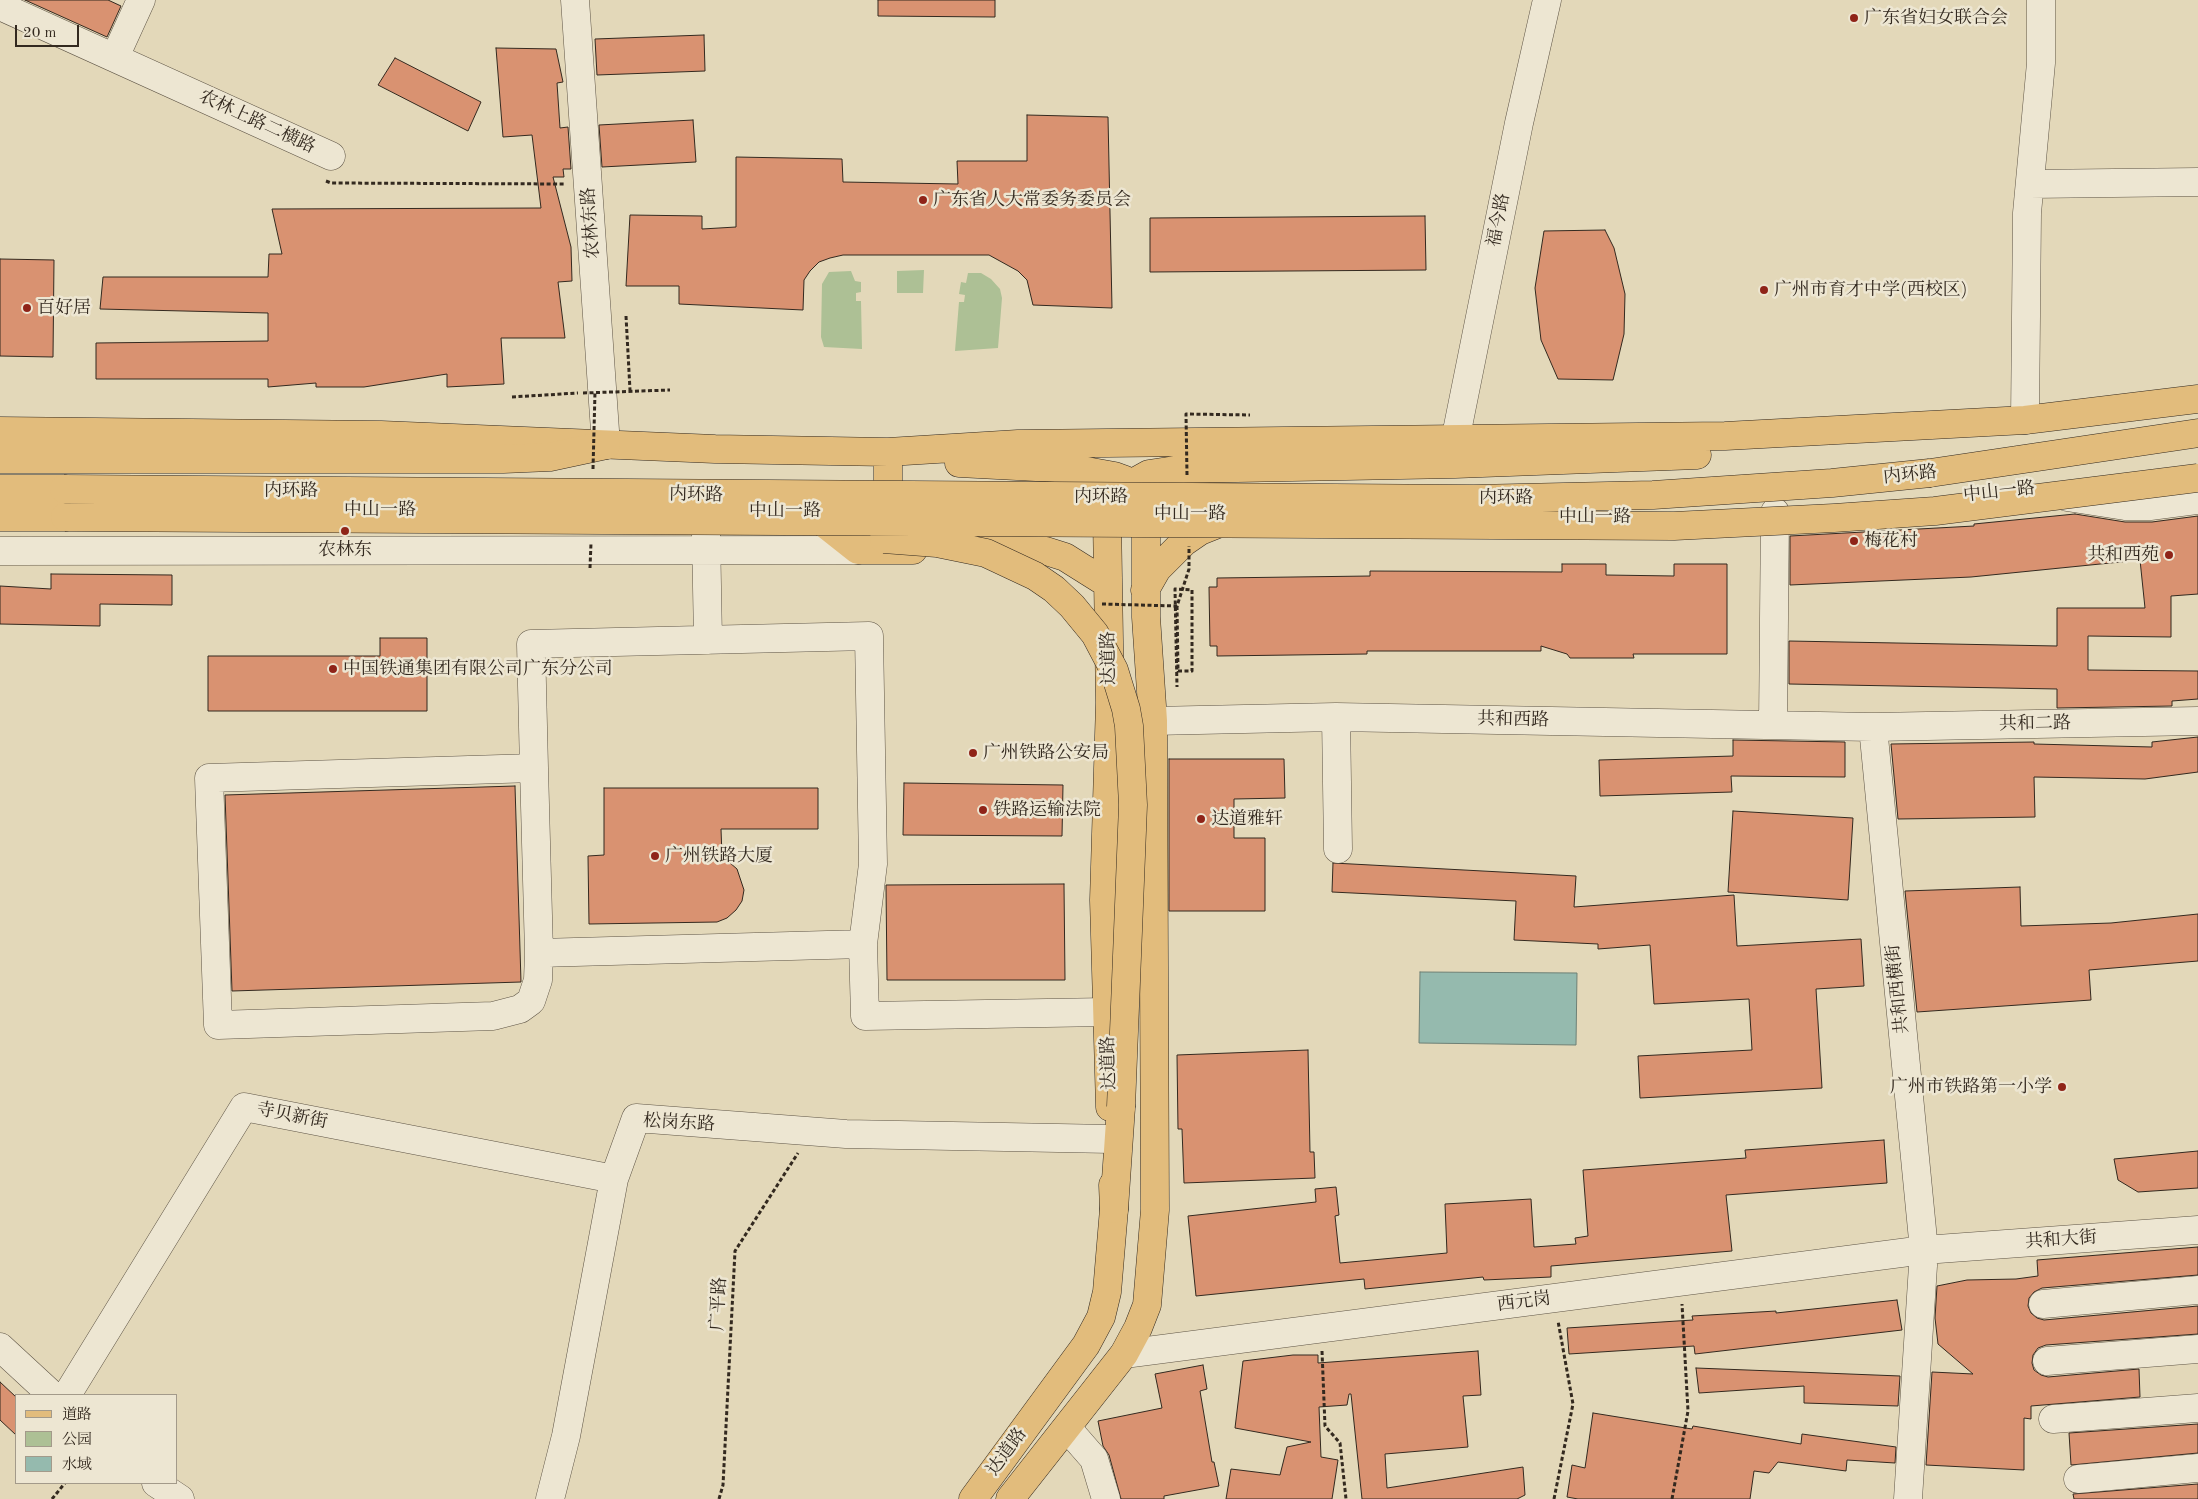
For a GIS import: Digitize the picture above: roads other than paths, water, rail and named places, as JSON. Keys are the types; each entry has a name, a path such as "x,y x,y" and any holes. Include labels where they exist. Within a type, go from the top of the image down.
{"main road":[{"path":"0,431 372,435 606,445 888,452 1036,444 1455,441 1725,436 1954,426 2025,420 2198,399"},
{"path":"1108,513 1112,500 1131,484 1149,474 1173,470 1455,464 1707,454 1880,439 1954,426"},
{"name":"内环路","path":"0,489 922,496 1571,498 1748,489 1930,473 2198,434"},
{"path":"0,459 550,457 606,445"},
{"path":"888,452 936,462 1075,469 1114,476 1131,484 1140,498 1145,514"},
{"path":"888,452 888,511"},
{"name":"中山一路","path":"0,509 888,511 1659,517 1775,512 1930,500 2034,489 2198,465"},
{"path":"1173,470 1173,514"},
{"name":"内环路","path":"0,517 1683,526 1935,511 2198,478"},
{"path":"809,511 858,550 1029,549 1046,551 1065,557 1103,594"},
{"name":"达道路","path":"973,1499 1086,1345 1101,1317 1107,1292 1114,1209 1104,900 1110,703 1103,594 1108,513"},
{"name":"达道路","path":"1010,1499 1124,1354 1138,1328 1147,1305 1155,1210 1153,721 1145,590 1145,514"},
{"path":"1145,590 1158,569 1184,542 1200,531 1248,514"},
{"path":"661,521 912,541 959,547 986,553 1012,564 1054,589 1072,606 1095,634 1114,670 1126,709 1132,753 1134,806 1121,1107 1114,1209"}],"street":[{"path":"115,57 141,0"},
{"name":"农林东路","path":"575,0 606,445"},
{"name":"福今路","path":"1455,441 1517,133 1548,0"},
{"path":"2025,420 2027,213 2041,63 2041,0"},
{"name":"农林上路二横路","path":"0,6 331,156"},
{"path":"2030,184 2198,182"},
{"path":"2034,489 2080,501 2125,506 2150,506 2198,500"},
{"path":"705,512 708,640"},
{"path":"1773,725 1775,512"},
{"path":"0,551 858,550"},
{"path":"534,768 209,778 218,1025 493,1016 520,1009 531,1000 536,990 539,952 531,644 869,636 873,864 863,944 865,1016 1107,1012"},
{"path":"1336,716 1338,850"},
{"name":"共和西路","path":"1153,721 1336,716 1872,727"},
{"name":"共和二路","path":"1872,727 2198,721"},
{"name":"共和西横街","path":"1872,727 1924,1250 1908,1499"},
{"path":"539,952 863,944"},
{"name":"寺贝新街","path":"68,1394 244,1107 614,1179"},
{"name":"松岗东路","path":"550,1499 566,1436 614,1179 636,1118 812,1132 1111,1139"},
{"name":"共和大街","path":"1924,1250 2198,1230"},
{"name":"西元岗","path":"1124,1354 1924,1250"},
{"path":"2043,1304 2198,1290"},
{"path":"0,1346 51,1394"},
{"path":"2047,1361 2198,1349"},
{"path":"2054,1419 2198,1408"},
{"path":"1067,1428 1094,1459 1106,1499"},
{"path":"2078,1479 2198,1468"},
{"path":"158,1484 180,1499"}],"water":[{"path":"1420,972 1577,973 1576,1045 1419,1043"}],"place":[{"name":"广东省妇女联合会","path":"1854,18"},
{"name":"广东省人大常委务委员会","path":"923,200"},
{"name":"广州市育才中学(西校区)","path":"1764,290"},
{"name":"百好居","path":"27,308"},
{"name":"农林东","path":"345,531"},
{"name":"梅花村","path":"1854,541"},
{"name":"共和西苑","path":"2169,555"},
{"name":"中国铁通集团有限公司广东分公司","path":"333,669"},
{"name":"广州铁路公安局","path":"973,753"},
{"name":"铁路运输法院","path":"983,810"},
{"name":"达道雅轩","path":"1201,819"},
{"name":"广州铁路大厦","path":"655,856"},
{"name":"广州市铁路第一小学","path":"2062,1087"}]}
